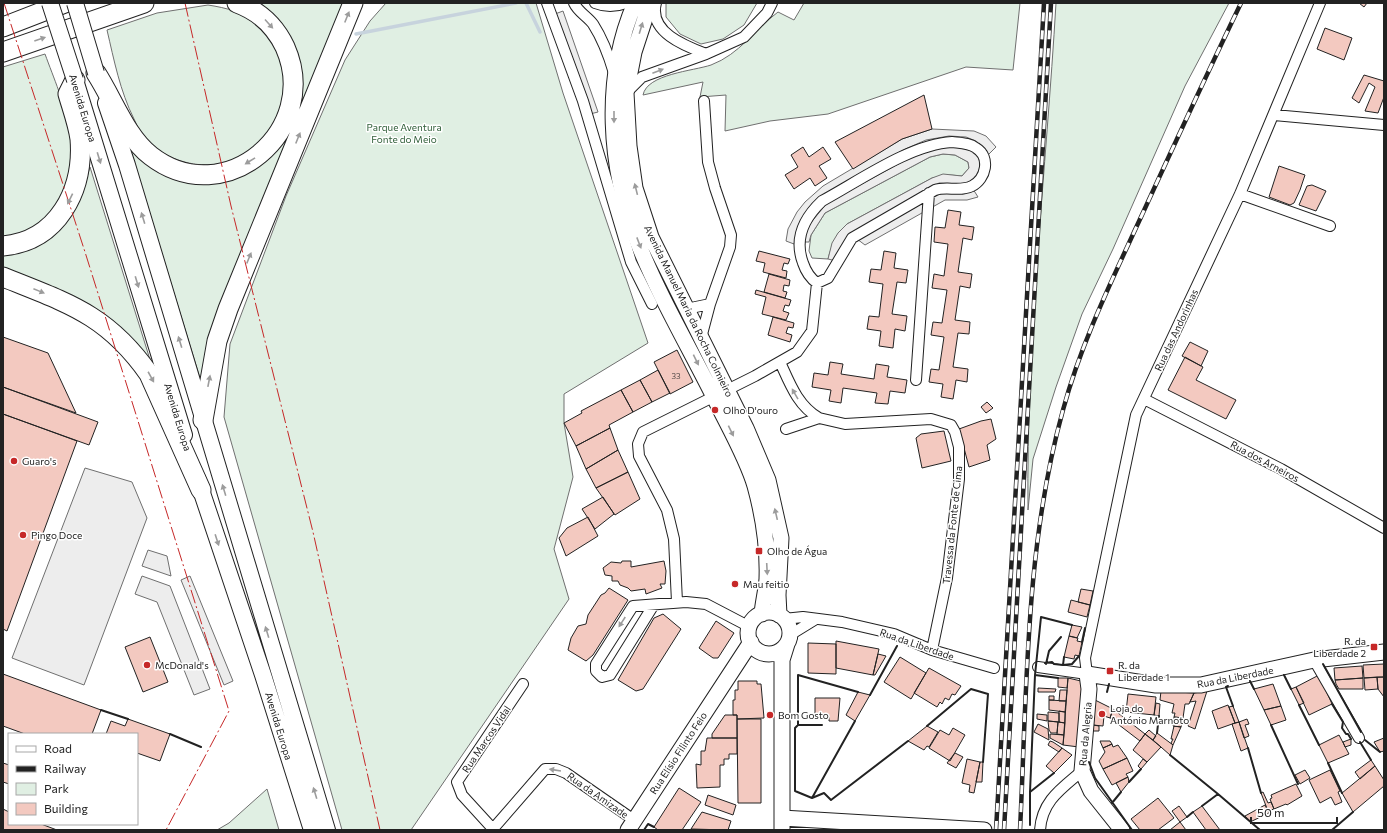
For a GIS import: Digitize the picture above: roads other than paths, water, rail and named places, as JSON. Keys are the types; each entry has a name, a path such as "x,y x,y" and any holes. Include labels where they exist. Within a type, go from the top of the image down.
{"highway":[{"path":"3,27 65,3"},
{"path":"96,73 133,137 151,156 163,164 184,173 205,175 232,170 243,166 262,152 280,131 290,110 293,78 288,54 282,41 271,26 255,12 237,3"},
{"path":"203,420 217,341 228,309 353,3"},
{"path":"3,52 146,4"},
{"path":"3,246 12,246 28,240 48,228 70,200 78,177 80,150 79,134 68,94 75,80"},
{"path":"3,277 64,301 88,313 119,338 149,374 201,490"}],"main road":[{"name":"Avenida Europa","path":"50,3 201,490 263,675 312,830"},
{"name":"Avenida Europa","path":"75,3 96,73 127,165 327,830"},
{"name":"Avenida Manuel Maria da Rocha Colmieiro","path":"635,3 621,48 615,78 614,148 622,190 638,243 715,396 755,485 763,521 766,551 767,577 762,614"},
{"name":"Avenida Manuel Maria da Rocha Colmieiro","path":"650,3 634,52 626,93 628,140 635,188 651,237 701,338 715,396 746,428 768,480 776,513 781,550 778,595 782,617"},
{"path":"781,686 749,633 752,622 762,614 768,613 782,617 788,623 789,640 782,660 781,686 782,824 859,823 984,830"},
{"path":"759,649 777,652 789,640"},
{"name":"Rua Elísio Filinto Feio","path":"631,825 729,676 759,649"},
{"name":"Rua da Liberdade","path":"1087,674 1156,685 1201,685 1314,660 1384,652"},
{"name":"Rua da Alegria","path":"1087,674 1089,689 1082,771 1091,791 1122,830"}],"street":[{"path":"547,3 583,101 631,262 652,304"},
{"path":"574,3 592,23 604,46 615,78"},
{"path":"595,3 603,6 618,6 626,3"},
{"path":"656,3 657,19 667,34 680,43 706,54"},
{"path":"626,93 642,77 706,54 744,37 767,13 772,3"},
{"name":"Rua das Andorinhas","path":"1087,674 1085,658 1136,415 1240,194 1274,115 1314,14 1320,3"},
{"path":"701,338 710,304 730,247 731,235 708,162 704,101"},
{"path":"1274,115 1384,125"},
{"path":"952,142 971,145 979,150 986,166 979,181 971,187 941,188 929,193 852,238 828,278 817,283 811,279 804,266 798,246 805,222 812,211 822,201 909,153 935,144 952,142"},
{"path":"916,380 929,193"},
{"path":"1240,194 1330,226"},
{"path":"677,602 674,539 668,510 639,456 638,444 643,432 715,396 797,352 812,331 817,283"},
{"path":"686,309 710,304"},
{"path":"780,362 802,405 819,418"},
{"name":"Rua dos Arneiros","path":"1144,399 1280,469 1384,528"},
{"path":"786,429 819,418"},
{"name":"Travessa da Fonte de Cima","path":"819,418 845,424 931,419 951,425 955,432 960,447 959,479 947,578 932,650"},
{"path":"652,606 610,674 602,677 596,671 596,664 633,606 652,606 677,602 706,604 750,627"},
{"name":"Rua da Liberdade","path":"782,617 803,617 842,622 894,634 932,650 994,668"},
{"path":"789,640 816,619"},
{"path":"1314,660 1358,738"},
{"name":"Rua da Liberdade","path":"1038,667 1087,674"},
{"name":"Rua Marcos Vidal","path":"493,830 462,795 456,782 523,684"},
{"name":"Rua da Amizade","path":"493,830 540,773 545,769 556,769 566,772 631,825"},
{"path":"1040,830 1041,816 1050,801 1082,771"}],"waterway":[{"path":"356,34 516,3"},
{"path":"526,3 540,32"}],"railway":[{"path":"996,830 1044,3"},
{"path":"1004,830 1051,3"},
{"path":"1020,830 1030,619 1035,566 1041,514 1063,410 1079,360 1108,288 1241,3"}],"place":[{"name":"Olho D'ouro","path":"715,410"},
{"name":"Guaro's","path":"14,461"},
{"name":"Pingo Doce","path":"23,535"},
{"name":"Olho de Água","path":"759,551"},
{"name":"Mau feitio","path":"735,584"},
{"name":"R. da Liberdade 2","path":"1374,647"},
{"name":"McDonald's","path":"147,665"},
{"name":"R. da Liberdade 1","path":"1110,671"},
{"name":"Loja do António Marnoto","path":"1102,714"},
{"name":"Bom Gosto","path":"770,715"}],"park label":[{"name":"Parque Aventura Fonte do Meio","path":"404,132"}]}
